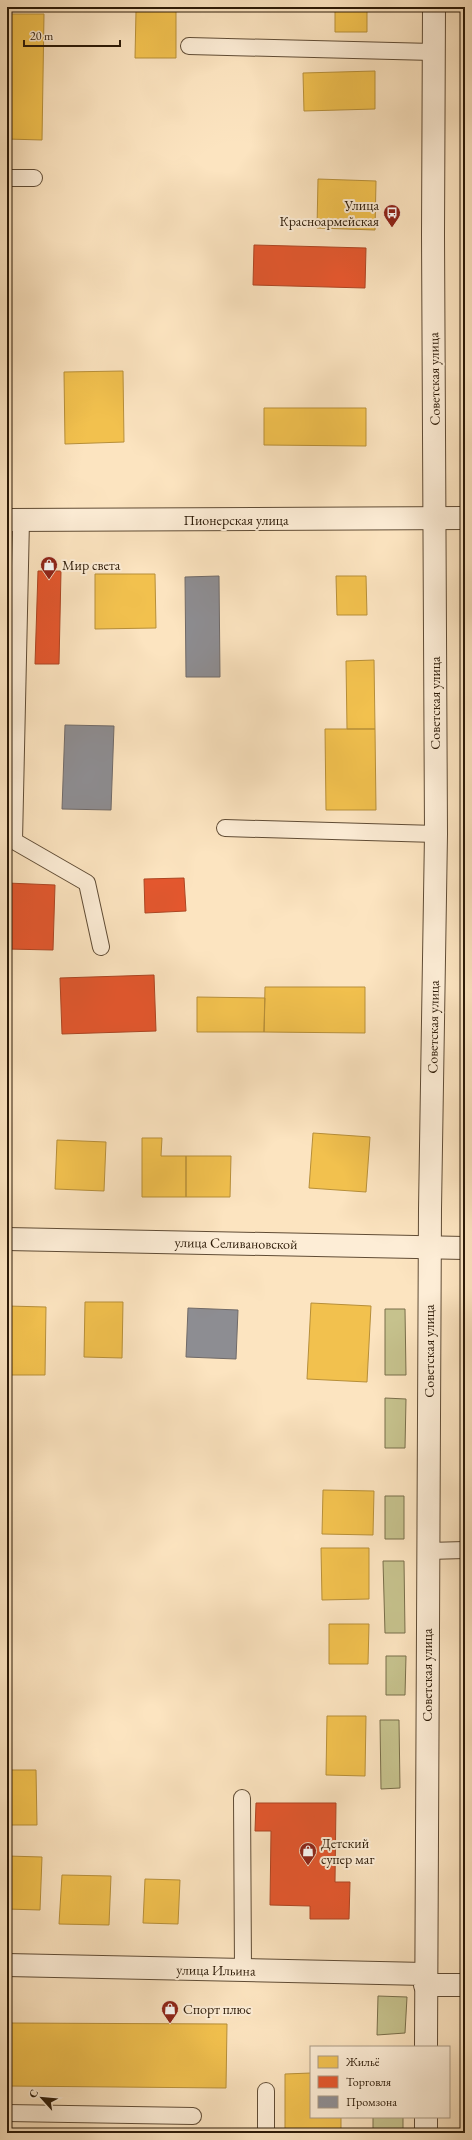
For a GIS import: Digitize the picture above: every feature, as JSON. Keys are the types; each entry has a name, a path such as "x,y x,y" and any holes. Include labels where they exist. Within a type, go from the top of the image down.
{"street":[{"name":"Советская улица","path":"426,2046 425,1979 430,1247 436,834 434,519 434,7"},
{"name":"Пионерская улица","path":"14,520 465,518"},
{"name":"улица Селивановской","path":"7,1239 465,1248"},
{"name":"улица Ильина","path":"7,1965 243,1970 425,1979 465,1985"},
{"path":"426,2118 426,2133"}],"lane":[{"path":"189,46 433,52"},
{"path":"7,178 34,178"},
{"path":"14,520 10,841 87,883 101,946"},
{"path":"225,828 388,834 436,834"},
{"path":"428,1551 465,1550"},
{"path":"242,1798 243,1970"},
{"path":"266,2091 266,2133"},
{"path":"7,2113 193,2116"}],"shaded area":[{"path":"385,1309 405,1309 406,1375 385,1375"},
{"path":"385,1398 406,1399 405,1448 385,1448"},
{"path":"385,1496 404,1496 404,1539 385,1539"},
{"path":"383,1561 404,1561 405,1633 385,1633"},
{"path":"386,1656 406,1656 405,1695 386,1695"},
{"path":"380,1720 399,1720 400,1788 381,1789"},
{"path":"378,1996 407,1997 405,2033 377,2035"},
{"path":"373,2118 403,2118 403,2133 373,2133"}],"building: Жильё":[{"path":"335,7 367,7 367,32 335,32"},
{"path":"136,11 176,11 176,58 135,58"},
{"path":"7,14 44,14 42,140 7,139"},
{"path":"375,71 375,109 304,111 303,73"},
{"path":"318,179 376,181 375,230 317,228"},
{"path":"123,371 124,442 65,444 64,372"},
{"path":"264,408 366,408 366,446 264,445"},
{"path":"95,574 155,574 156,628 95,629"},
{"path":"336,576 366,576 367,615 337,615"},
{"path":"374,660 375,729 347,729 346,661"},
{"path":"325,729 375,729 376,810 326,810"},
{"path":"265,987 365,987 365,1033 264,1032"},
{"path":"197,997 265,998 264,1032 197,1032"},
{"path":"313,1133 370,1137 366,1192 309,1188"},
{"path":"142,1138 162,1138 161,1156 186,1156 186,1197 142,1197"},
{"path":"57,1140 106,1142 104,1191 55,1189"},
{"path":"186,1156 231,1156 230,1197 186,1197"},
{"path":"85,1302 123,1302 122,1358 84,1357"},
{"path":"311,1303 371,1306 367,1382 307,1379"},
{"path":"7,1306 46,1307 45,1375 7,1375"},
{"path":"323,1490 374,1491 373,1535 322,1534"},
{"path":"321,1548 369,1548 369,1599 322,1600"},
{"path":"329,1624 369,1624 368,1664 329,1664"},
{"path":"327,1716 366,1716 365,1776 326,1775"},
{"path":"10,1770 36,1770 37,1825 10,1825"},
{"path":"7,1856 42,1857 40,1910 7,1909"},
{"path":"62,1875 111,1876 109,1925 59,1924"},
{"path":"145,1879 180,1880 178,1924 143,1923"},
{"path":"7,2023 227,2024 226,2088 7,2086"},
{"path":"310,2073 310,2118 341,2118 341,2133 285,2133 285,2074"}],"building: Торговля":[{"path":"254,245 366,248 365,288 253,285"},
{"path":"38,571 61,571 59,664 35,664"},
{"path":"184,878 186,911 145,913 144,879"},
{"path":"7,883 55,885 53,950 7,949"},
{"path":"154,975 156,1031 62,1034 60,978"},
{"path":"256,1803 336,1803 335,1882 350,1882 349,1919 310,1919 310,1906 270,1905 271,1831 255,1831"}],"building: Промзона":[{"path":"219,576 220,677 186,677 185,577"},
{"path":"65,725 114,726 111,810 62,809"},
{"path":"188,1308 238,1310 236,1359 186,1357"}],"place":[{"name":"Улица Красноармейская","path":"392,228"},
{"name":"Мир света","path":"49,580"},
{"name":"Детский супер маг","path":"308,1866"},
{"name":"Спорт плюс","path":"170,2024"}]}
